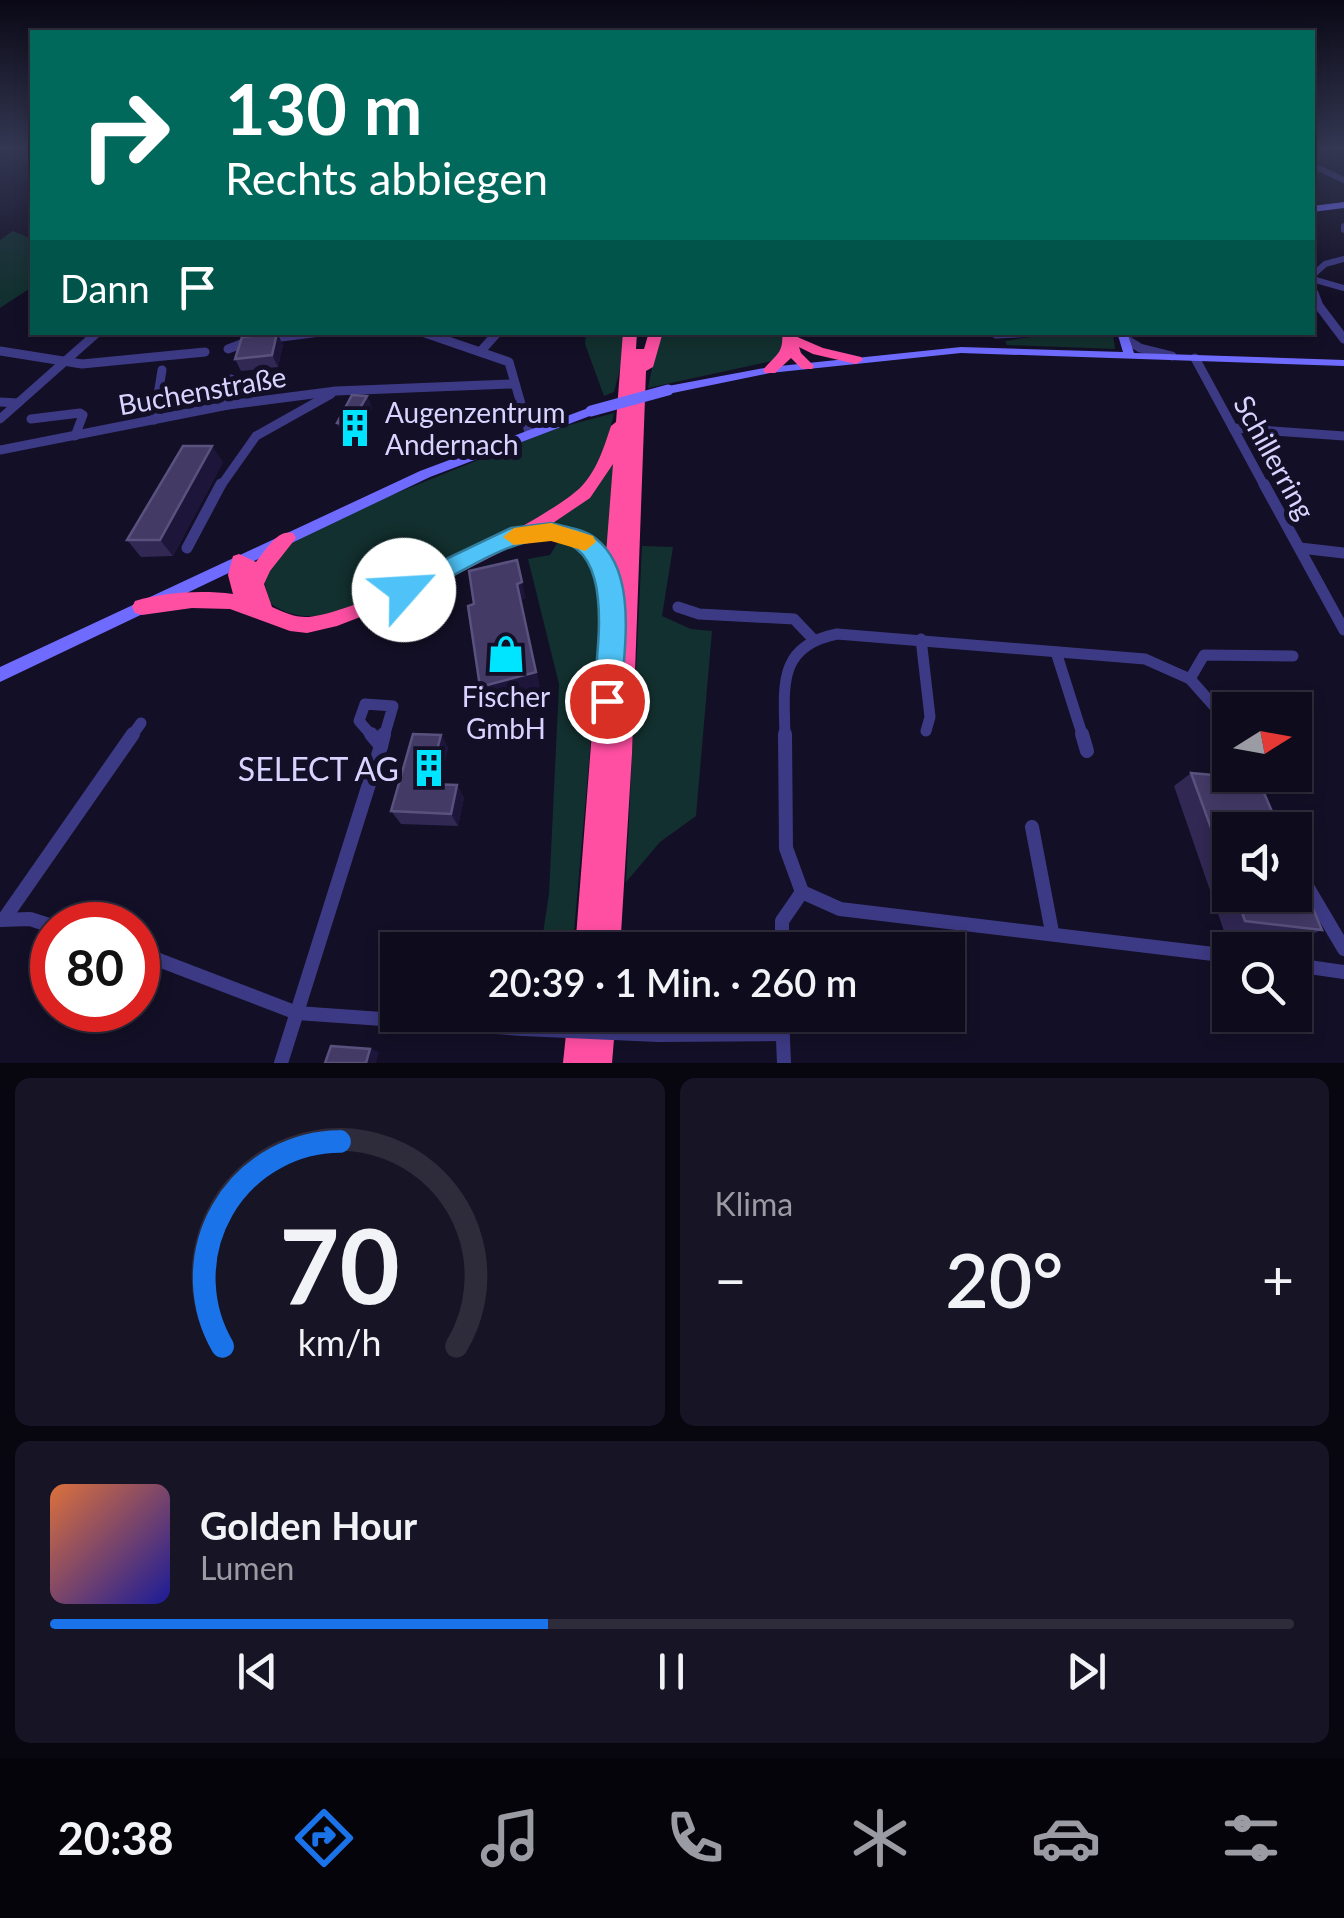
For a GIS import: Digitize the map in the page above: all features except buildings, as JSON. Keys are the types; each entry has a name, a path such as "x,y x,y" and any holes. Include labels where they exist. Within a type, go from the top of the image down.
{"highway":[{"path":"589,932 630,335"},
{"path":"608,932 641,335"},
{"path":"641,386 655,335"},
{"path":"790,338 818,351 856,360"},
{"path":"790,338 807,366"},
{"path":"770,370 786,355 790,338"},
{"path":"142,607 212,600 308,625 348,616 562,510 593,484 606,463 626,407"},
{"path":"519,534 551,532 584,542 598,555 606,571 612,606"},
{"path":"255,584 262,567 287,538"},
{"path":"238,560 249,566 255,584 255,609 237,575 238,560"},
{"path":"577,1063 580,1032"},
{"path":"598,1063 601,1032"}],"main road":[{"path":"1315,209 1344,204"},
{"path":"1123,335 1129,354"},
{"path":"0,675 425,474 529,432 668,390 770,370 1003,350 1344,363"}],"street":[{"path":"1315,274 1325,264 1344,259"},
{"path":"1315,278 1344,288"},
{"path":"1315,295 1344,339"},
{"path":"0,419 95,335"},
{"path":"233,344 298,335"},
{"path":"431,335 509,362 515,372 513,384 529,432"},
{"path":"480,352 495,335"},
{"path":"996,335 1003,350"},
{"path":"1123,335 1140,348 1172,356"},
{"path":"0,351 82,364 204,352"},
{"name":"Schillerring","path":"1196,358 1344,630"},
{"path":"154,420 162,370"},
{"path":"228,405 231,379"},
{"name":"Buchenstraße","path":"0,450 228,405 336,391 513,384"},
{"name":"Buchenstraße","path":"187,548 215,493 256,436 336,391"},
{"path":"0,402 18,403"},
{"name":"Buchenstraße","path":"30,418 80,413 84,415 75,436"},
{"path":"1233,428 1344,436"},
{"path":"1300,548 1344,552"},
{"path":"1326,597 1344,600"},
{"path":"678,607 699,614 794,619 813,638"},
{"path":"1212,704 1190,679 1145,659 837,634 813,638 793,656 784,686 786,848 802,892 840,909 1212,954"},
{"path":"921,639 930,717 926,731"},
{"path":"1056,652 1087,751"},
{"path":"1190,679 1204,655 1294,656"},
{"path":"30,923 2,919 142,722"},
{"path":"282,1063 381,746"},
{"path":"1032,826 1052,932"},
{"path":"782,932 782,921 802,892"},
{"path":"1312,895 1344,949"},
{"path":"160,960 297,1013 523,1030 782,1034 784,1063"},
{"path":"1312,967 1344,972"}],"green space":[{"path":"13,231 30,238 30,288 0,308 0,240"},
{"path":"586,335 624,335 614,392 604,396 585,344"},
{"path":"659,335 781,335 785,346 777,360 648,388"},
{"path":"1045,335 1113,335 1115,349 1007,345 1005,341"},
{"path":"614,413 607,444 589,483 556,510 341,613 295,615 270,603 263,577 292,542 377,501 554,429"},
{"path":"614,448 609,560 577,536 559,530 537,530 564,512"},
{"path":"561,537 580,547 593,562 603,603 574,932 543,932 549,894 559,684 528,559 550,555"},
{"path":"642,546 673,547 662,616 691,629 712,631 696,816 660,842 626,882"}],"slow traffic":[{"path":"514,537 551,532 585,542"}],"place":[{"name":"Augenzentrum Andernach","path":"355,428"},
{"name":"Fischer GmbH","path":"506,654"},
{"name":"SELECT AG","path":"429,768"}],"route":[{"path":"404,590 519,534 551,532 584,542 598,555 606,571 612,606 607,701"}]}
